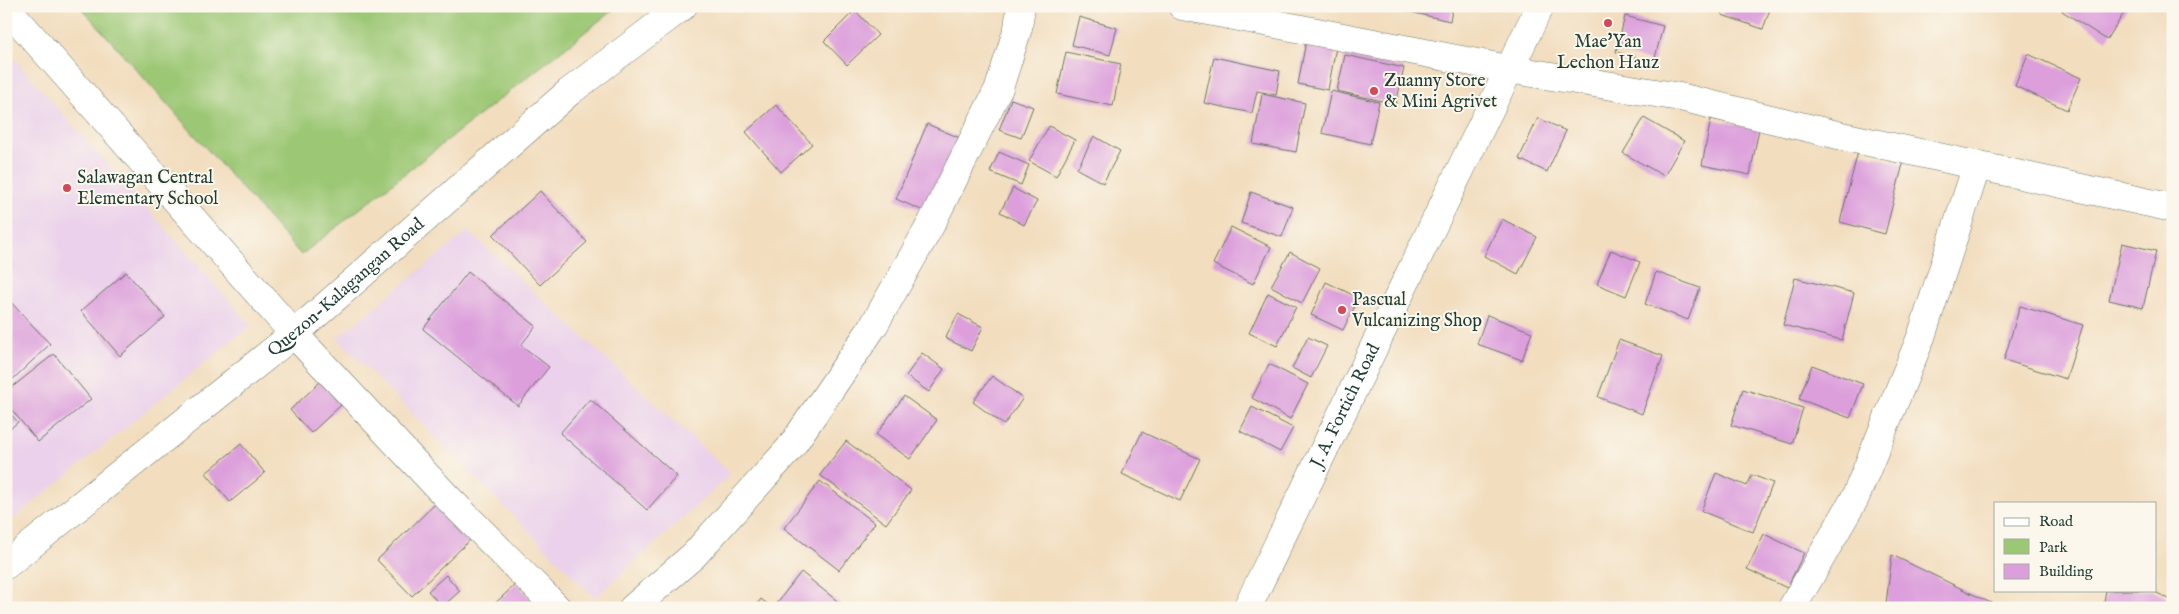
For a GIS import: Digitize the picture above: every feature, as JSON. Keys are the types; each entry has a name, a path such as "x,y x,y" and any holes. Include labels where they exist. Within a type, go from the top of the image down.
{"main road":[{"name":"Quezon-Kalagangan Road","path":"6,565 294,334 569,92 683,6"},
{"path":"633,608 694,555 791,447 874,325 930,226 999,88 1018,28 1021,6"},
{"path":"1182,6 1508,69 1680,97 2173,208"},
{"name":"J. A. Fortich Road","path":"1247,608 1540,6"},
{"path":"6,7 294,334 446,496 558,608"},
{"path":"1792,608 1855,498 1921,337 1976,165"}],"shaded area":[{"name":"Salawagan Central Elementary School","path":"6,50 251,325 6,525"},
{"path":"468,231 731,474 595,598 337,338"}],"green space":[{"path":"80,6 618,6 301,255"}],"building":[{"path":"1398,6 1453,6 1450,21 1397,9"},
{"path":"1725,6 1771,6 1763,29 1722,15"},
{"path":"2065,6 2125,6 2127,8 2107,40 2062,11"},
{"path":"855,10 878,35 847,65 824,41"},
{"path":"1625,16 1663,26 1654,62 1616,52"},
{"path":"1079,17 1117,28 1110,55 1072,45"},
{"path":"1306,41 1336,47 1328,90 1298,84"},
{"path":"1066,52 1121,64 1113,106 1057,94"},
{"path":"2028,54 2081,78 2067,110 2015,86"},
{"path":"1345,55 1404,68 1396,104 1337,91"},
{"path":"1214,57 1280,71 1276,95 1257,91 1252,113 1204,103"},
{"path":"1331,91 1379,102 1370,144 1322,133"},
{"path":"1262,94 1305,103 1296,152 1253,144"},
{"path":"1011,99 1033,107 1021,138 999,130"},
{"path":"776,105 812,144 781,172 746,132"},
{"path":"1538,118 1566,131 1547,172 1519,159"},
{"path":"1644,118 1684,141 1664,176 1623,153"},
{"path":"1711,119 1759,129 1750,175 1702,165"},
{"path":"927,124 960,138 928,213 896,199"},
{"path":"1049,126 1075,140 1056,176 1029,161"},
{"path":"1094,136 1120,151 1103,183 1077,169"},
{"path":"999,152 1029,165 1021,185 990,172"},
{"path":"1858,152 1903,164 1885,234 1840,222"},
{"path":"1013,188 1037,201 1024,225 1000,212"},
{"path":"540,191 587,242 540,285 493,235"},
{"path":"1251,192 1293,207 1282,237 1241,223"},
{"path":"1502,219 1537,237 1518,274 1484,256"},
{"path":"1231,227 1271,247 1253,284 1213,264"},
{"path":"2122,243 2156,251 2143,308 2109,300"},
{"path":"1611,250 1640,262 1626,296 1597,284"},
{"path":"1290,252 1320,268 1302,303 1271,286"},
{"path":"126,272 165,317 120,356 81,311"},
{"path":"468,272 536,326 521,345 549,367 518,406 423,329"},
{"path":"1656,272 1700,288 1688,320 1645,304"},
{"path":"1795,278 1854,293 1842,340 1783,325"},
{"path":"1326,282 1359,298 1343,330 1311,315"},
{"path":"1268,293 1296,307 1277,346 1249,333"},
{"path":"6,297 50,344 10,382 6,377"},
{"path":"2020,306 2083,325 2066,379 2004,360"},
{"path":"958,314 983,327 971,351 945,338"},
{"path":"1487,315 1532,332 1522,360 1477,344"},
{"path":"1308,337 1327,346 1311,378 1292,368"},
{"path":"1619,340 1663,356 1642,414 1598,397"},
{"path":"922,353 944,369 929,392 906,376"},
{"path":"54,354 91,399 38,442 6,403 6,392"},
{"path":"1269,364 1308,384 1290,419 1252,398"},
{"path":"1812,365 1863,384 1850,418 1799,399"},
{"path":"992,376 1023,398 1004,425 973,402"},
{"path":"320,382 341,405 311,433 290,410"},
{"path":"1743,389 1803,408 1792,444 1731,425"},
{"path":"904,396 937,420 910,459 876,435"},
{"path":"590,399 677,476 647,510 560,433"},
{"path":"1252,407 1293,428 1280,452 1240,431"},
{"path":"6,409 18,422 6,432"},
{"path":"1142,432 1200,459 1180,501 1122,474"},
{"path":"846,441 911,490 886,524 820,475"},
{"path":"241,444 265,473 230,502 206,473"},
{"path":"1716,473 1747,486 1752,475 1773,483 1753,532 1701,511"},
{"path":"820,481 875,523 839,570 784,528"},
{"path":"436,503 471,539 412,596 377,560"},
{"path":"1764,534 1804,553 1787,588 1747,569"},
{"path":"1892,555 1995,605 1994,608 1897,608 1886,604"},
{"path":"801,572 846,608 781,608 776,604"},
{"path":"446,575 460,591 442,607 428,591"},
{"path":"517,583 539,608 490,608"},
{"path":"2106,592 2155,592 2173,601 2173,608 2103,608"},
{"path":"761,599 773,608 754,608"}],"place":[{"name":"Mae'Yan Lechon Hauz","path":"1608,23"},
{"name":"Zuanny Store & Mini Agrivet","path":"1374,91"},
{"name":"Salawagan Central Elementary School","path":"67,188"},
{"name":"Pascual Vulcanizing Shop","path":"1342,310"}]}
